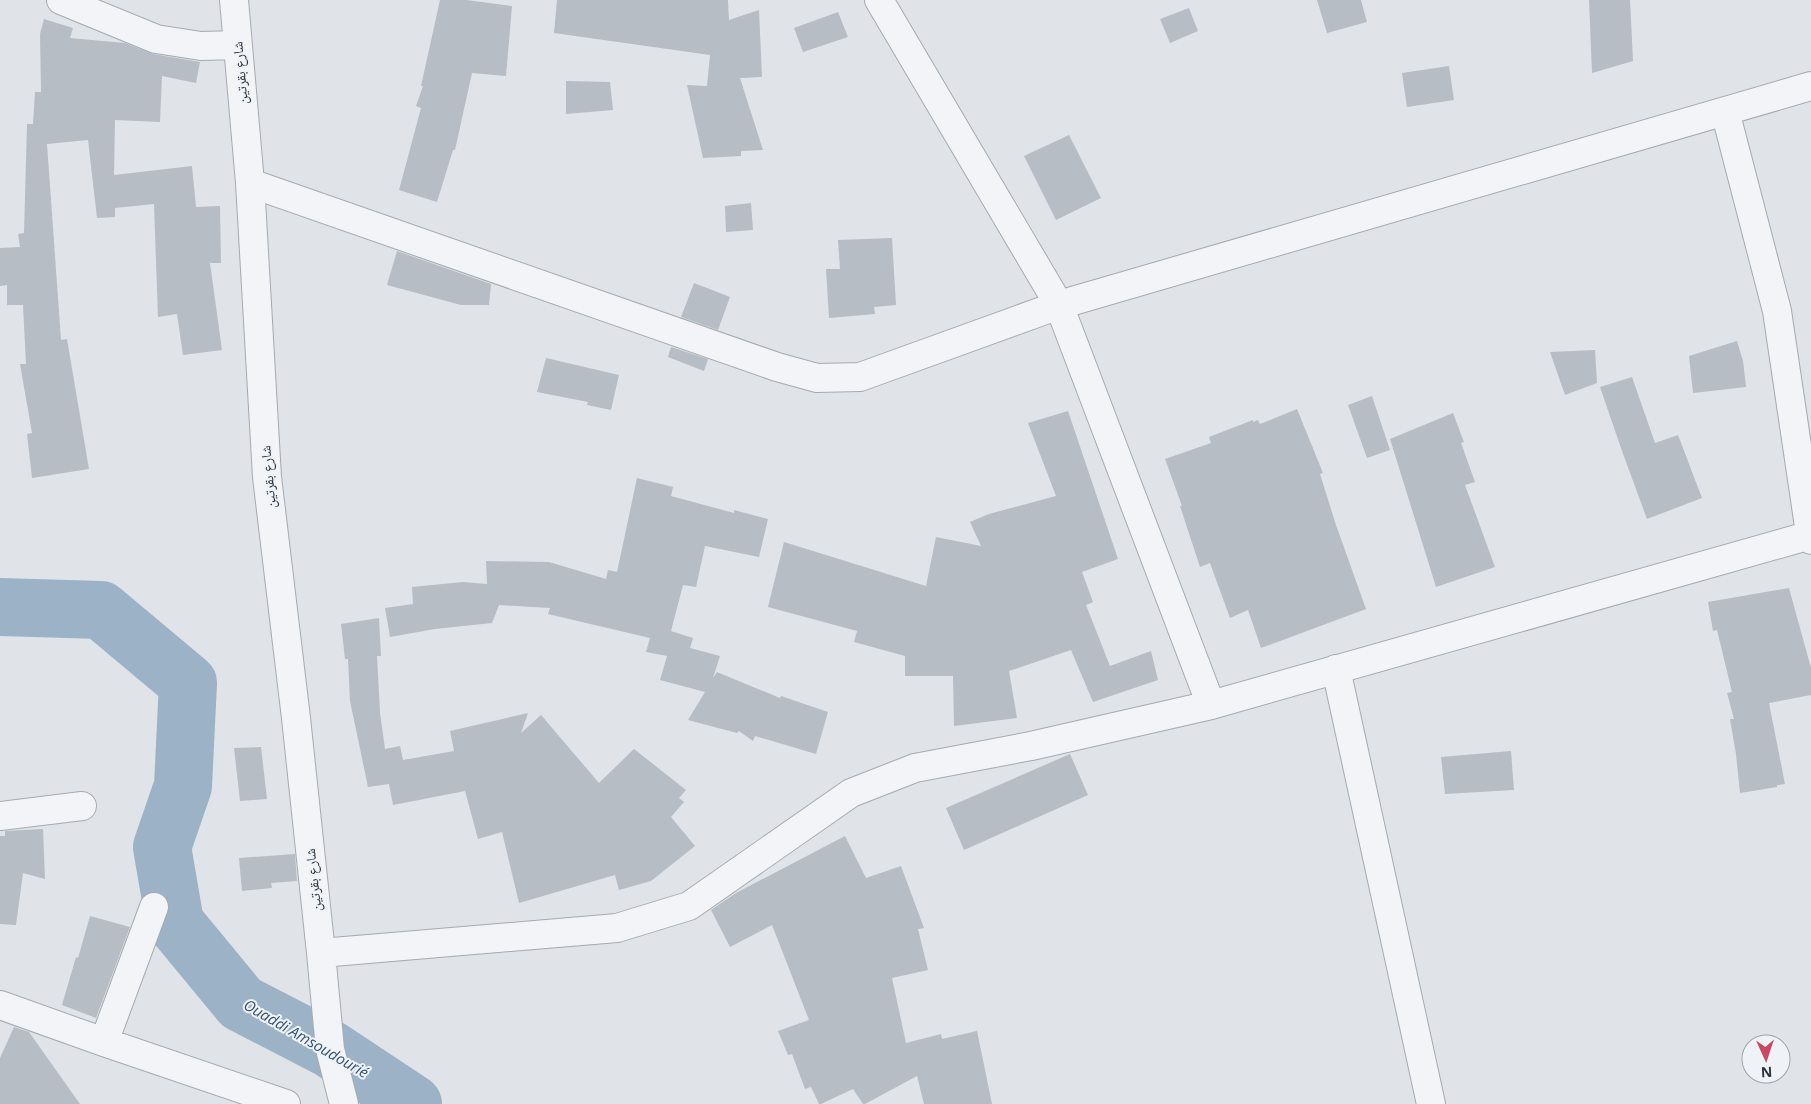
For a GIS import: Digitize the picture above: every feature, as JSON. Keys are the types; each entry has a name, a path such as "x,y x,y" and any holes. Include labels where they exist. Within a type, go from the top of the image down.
{"street":[{"path":"62,0 156,39 202,46 237,45"},
{"name":"شارع بقرتين","path":"234,0 250,183 267,477 288,646 330,1049 344,1104"},
{"path":"879,0 1059,305 1211,705"},
{"path":"250,183 777,367 817,378 860,378 1059,305 1811,86"},
{"path":"321,953 617,928 688,906 852,793 915,768 1032,746 1211,705 1811,537 1777,311 1725,110"},
{"path":"1336,669 1431,1104"},
{"path":"0,816 82,806"},
{"path":"104,1042 154,907"},
{"path":"0,1005 286,1104"}],"building":[{"path":"440,0 466,0 512,6 506,76 472,73 455,150 453,150 437,202 399,190 421,108 416,106 423,86 421,86"},
{"path":"557,0 728,0 729,20 759,10 762,77 740,78 763,150 741,151 741,156 703,158 687,85 707,86 710,55 554,33"},
{"path":"1317,0 1361,0 1367,22 1327,33"},
{"path":"1589,0 1630,0 1633,61 1592,73"},
{"path":"1189,8 1198,31 1170,43 1160,19"},
{"path":"838,12 848,37 803,52 794,28"},
{"path":"44,19 73,28 70,38 125,43 153,54 200,62 196,83 162,76 160,122 115,120 114,175 192,166 196,207 220,206 221,263 210,263 222,350 183,355 177,314 158,317 154,204 115,208 115,217 97,218 88,140 47,144 61,340 67,339 89,469 32,478 27,434 32,433 20,364 26,364 23,305 7,305 7,285 0,286 0,248 20,247 18,234 24,233 27,124 33,124 35,92 41,92 40,34"},
{"path":"1449,66 1454,100 1407,107 1402,73"},
{"path":"566,81 610,82 613,110 566,114"},
{"path":"1069,135 1101,198 1056,220 1024,156"},
{"path":"751,203 753,230 726,232 725,206"},
{"path":"892,238 896,305 874,307 875,314 829,318 826,269 840,269 838,240"},
{"path":"397,251 491,284 489,305 461,305 387,285"},
{"path":"694,283 730,297 718,330 681,317"},
{"path":"1737,341 1743,361 1746,387 1693,393 1689,356"},
{"path":"671,347 708,359 704,371 668,357"},
{"path":"1595,350 1597,383 1565,395 1550,352"},
{"path":"546,358 619,375 611,410 587,405 588,402 537,392"},
{"path":"1632,377 1655,443 1678,435 1702,498 1647,519 1600,387"},
{"path":"1372,396 1390,450 1367,458 1348,405"},
{"path":"1297,409 1323,473 1320,474 1336,525 1366,609 1261,648 1248,610 1230,618 1210,563 1200,567 1180,506 1182,506 1165,459 1211,443 1209,437 1253,420 1253,422 1258,420 1260,424"},
{"path":"1068,411 1118,559 1082,572 1093,602 1086,605 1110,666 1151,651 1158,680 1093,702 1071,650 1009,671 1017,718 954,726 953,676 905,676 905,656 854,642 857,631 768,607 784,542 926,586 936,537 981,546 970,522 989,514 1056,496 1028,423"},
{"path":"1453,413 1464,442 1461,443 1475,482 1465,485 1495,567 1436,587 1390,439"},
{"path":"637,478 673,487 671,496 734,513 734,510 768,519 759,557 705,546 696,587 683,585 671,631 693,638 690,648 720,656 713,678 717,672 780,698 781,696 828,712 816,754 755,736 753,741 739,731 737,733 688,720 705,692 660,680 667,656 646,652 650,638 548,614 550,608 499,605 492,623 435,629 390,637 385,608 413,604 412,587 463,582 487,584 486,561 549,562 606,579 608,570 617,572"},
{"path":"1789,588 1811,668 1811,695 1769,703 1785,784 1740,793 1730,719 1734,719 1727,693 1732,692 1717,630 1713,631 1708,602"},
{"path":"379,618 381,656 377,656 380,713 385,749 400,746 403,760 454,751 450,731 528,713 521,733 541,715 599,783 634,749 686,790 679,798 684,802 671,817 695,846 651,881 619,890 615,875 519,903 502,832 478,839 465,791 393,805 389,784 368,787 350,701 348,659 345,659 341,624"},
{"path":"261,747 267,799 240,801 234,748"},
{"path":"1511,751 1514,790 1445,794 1441,757"},
{"path":"1070,754 1088,795 964,850 946,808"},
{"path":"43,829 45,879 23,873 16,925 0,924 0,836 5,836 5,831"},
{"path":"845,836 866,878 901,866 924,928 918,929 928,970 892,978 906,1043 941,1034 942,1039 977,1031 992,1104 924,1104 917,1076 865,1104 863,1104 853,1089 819,1104 811,1087 805,1089 792,1054 788,1055 778,1031 809,1020 772,925 730,947 711,910 736,893"},
{"path":"295,854 297,881 271,883 272,888 242,891 239,858"},
{"path":"90,916 130,927 96,1018 62,1005"},
{"path":"14,1027 29,1032 80,1104 0,1104 0,1058"}],"waterway":[{"name":"Ouaddi Amsoudourié","path":"0,607 101,610 188,683 183,786 162,847 175,923 241,1003 330,1049 413,1104"}]}
